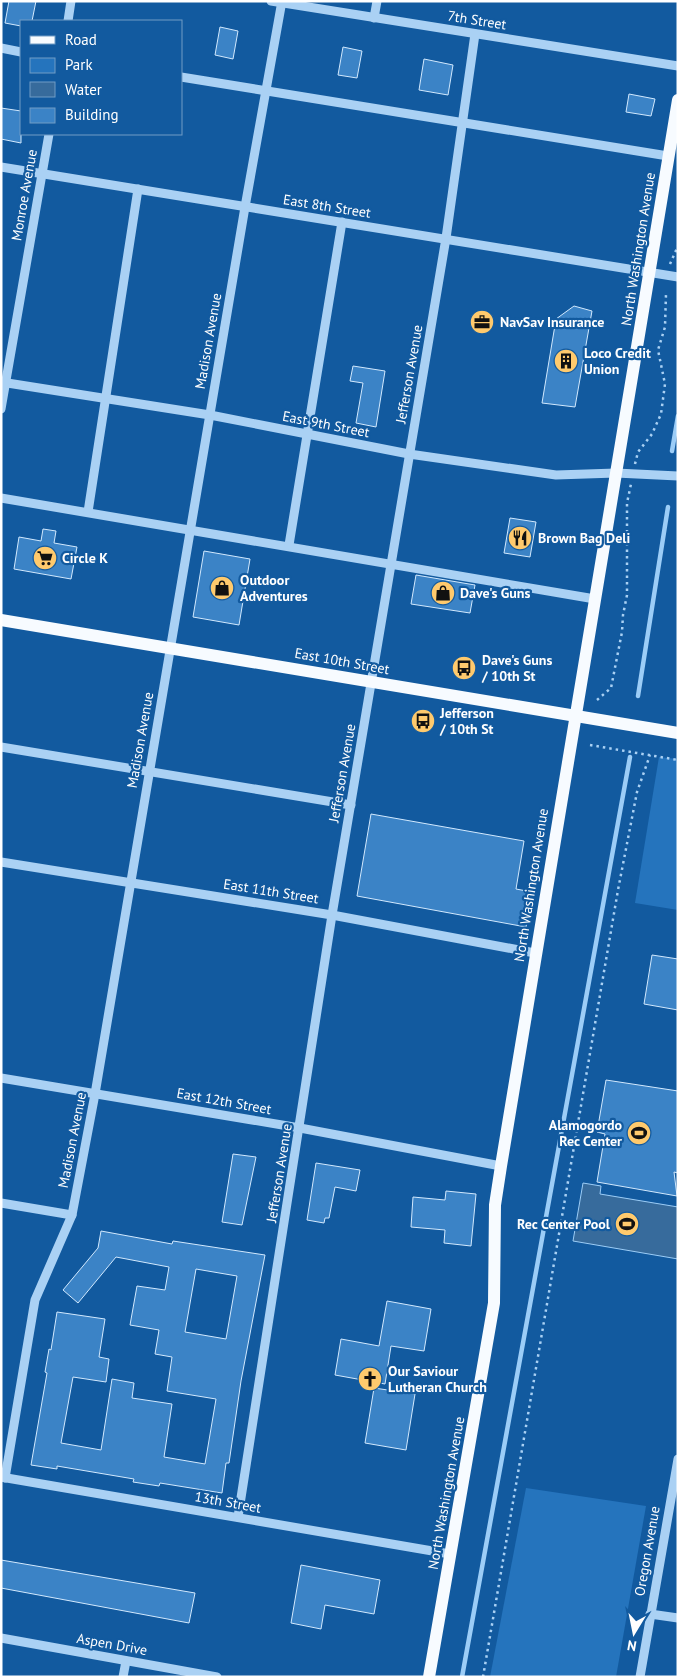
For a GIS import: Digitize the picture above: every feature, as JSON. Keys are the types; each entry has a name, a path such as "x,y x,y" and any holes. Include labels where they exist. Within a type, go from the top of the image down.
{"main road":[{"name":"North Washington Avenue","path":"429,1677 494,1303 495,1205 501,1166 574,715 678,100"},
{"name":"East 10th Street","path":"1,620 678,733"}],"street":[{"path":"68,20 71,1"},
{"name":"7th Street","path":"271,1 678,66"},
{"path":"374,18 377,1"},
{"name":"Madison Avenue","path":"3,1478 35,1300 72,1215 95,1094 129,883 282,2"},
{"name":"Jefferson Avenue","path":"238,1517 332,915 446,238 475,34"},
{"path":"1,48 20,52"},
{"path":"182,77 668,156"},
{"name":"Monroe Avenue","path":"1,409 4,383 49,135"},
{"name":"East 8th Street","path":"1,167 678,277"},
{"path":"88,512 104,398 138,189"},
{"path":"289,545 309,434 342,222"},
{"name":"East 9th Street","path":"4,383 210,415 409,454 556,475 616,473 678,476"},
{"path":"1,498 289,545 595,599"},
{"path":"1,748 351,805"},
{"name":"East 11th Street","path":"1,862 332,915 535,953"},
{"name":"East 12th Street","path":"1,1078 300,1128 501,1166"},
{"path":"1,1203 72,1215"},
{"name":"Oregon Avenue","path":"640,1677 678,1459"},
{"name":"13th Street","path":"3,1478 450,1554"},
{"path":"650,1614 678,1618"},
{"name":"Aspen Drive","path":"1,1638 217,1677"},
{"path":"123,1677 126,1661"}],"path":[{"path":"670,264 678,246"},
{"path":"597,700 611,688 622,632 627,595 627,503 638,452 652,434 661,414 665,384 658,350 665,327 666,294"},
{"path":"590,745 678,760"},
{"path":"483,1677 618,890 637,792 650,755"}],"green space":[{"path":"659,757 678,759 678,910 635,903"},
{"path":"526,1488 646,1506 616,1677 490,1677"}],"water":[{"name":"Rec Center Pool","path":"583,1183 601,1186 600,1194 678,1207 678,1259 573,1241"}],"building":[{"path":"9,1 36,1 32,20 20,20 20,26 5,23"},
{"path":"220,27 238,31 233,59 215,55"},
{"path":"343,47 362,51 357,78 338,75"},
{"path":"424,59 453,65 448,95 419,90"},
{"path":"629,94 655,99 651,116 626,112"},
{"path":"1,108 20,111 21,143 1,139"},
{"name":"Loco Credit Union","path":"574,306 592,311 575,407 542,403 556,319"},
{"path":"353,366 385,371 376,427 356,423 363,383 350,381"},
{"name":"Brown Bag Deli","path":"510,518 536,522 530,557 504,553"},
{"path":"43,529 56,531 54,543 77,547 71,579 14,569 19,537 41,541"},
{"name":"Outdoor Adventures","path":"204,551 250,559 239,625 193,617"},
{"name":"Dave's Guns","path":"416,575 475,585 470,613 411,604"},
{"path":"371,814 524,841 516,889 532,892 526,927 357,896"},
{"path":"652,955 678,959 678,1010 644,1004"},
{"name":"Alamogordo Rec Center","path":"606,1080 678,1091 678,1173 674,1172 677,1196 597,1182 605,1134 597,1132"},
{"path":"233,1154 256,1157 242,1225 222,1222"},
{"path":"316,1163 360,1170 356,1191 335,1187 329,1218 325,1218 324,1223 307,1220"},
{"path":"446,1191 476,1194 471,1246 444,1243 445,1230 411,1227 413,1197 445,1200"},
{"path":"101,1231 172,1244 173,1241 265,1255 241,1381 229,1463 226,1463 222,1493 160,1483 159,1486 133,1482 134,1479 57,1466 57,1469 31,1465 47,1373 45,1372 49,1349 51,1350 57,1312 105,1319 99,1357 109,1359 106,1382 73,1377 61,1443 101,1450 112,1379 134,1383 132,1398 172,1404 164,1457 205,1464 216,1399 167,1391 172,1357 155,1354 159,1330 130,1325 137,1286 165,1290 169,1267 116,1257 78,1303 63,1290 98,1248","holes":["196,1269 237,1276 226,1339 185,1332"]},
{"name":"Our Saviour Lutheran Church","path":"387,1301 431,1309 424,1351 391,1346 385,1384 335,1375 341,1339 379,1346"},
{"path":"374,1388 415,1394 406,1450 365,1443"},
{"path":"1,1560 195,1593 189,1623 1,1588"},
{"path":"301,1565 380,1580 374,1614 325,1605 321,1629 291,1623"}],"waterway":[{"path":"672,451 678,416"},
{"path":"638,696 668,507"},
{"path":"462,1677 630,757"}],"place":[{"name":"NavSav Insurance","path":"482,322"},
{"name":"Loco Credit Union","path":"566,361"},
{"name":"Brown Bag Deli","path":"520,538"},
{"name":"Circle K","path":"45,558"},
{"name":"Outdoor Adventures","path":"222,588"},
{"name":"Dave's Guns","path":"443,593"},
{"name":"Dave's Guns / 10th St","path":"464,668"},
{"name":"Jefferson / 10th St","path":"423,721"},
{"name":"Alamogordo Rec Center","path":"639,1133"},
{"name":"Rec Center Pool","path":"627,1224"},
{"name":"Our Saviour Lutheran Church","path":"370,1379"}]}
